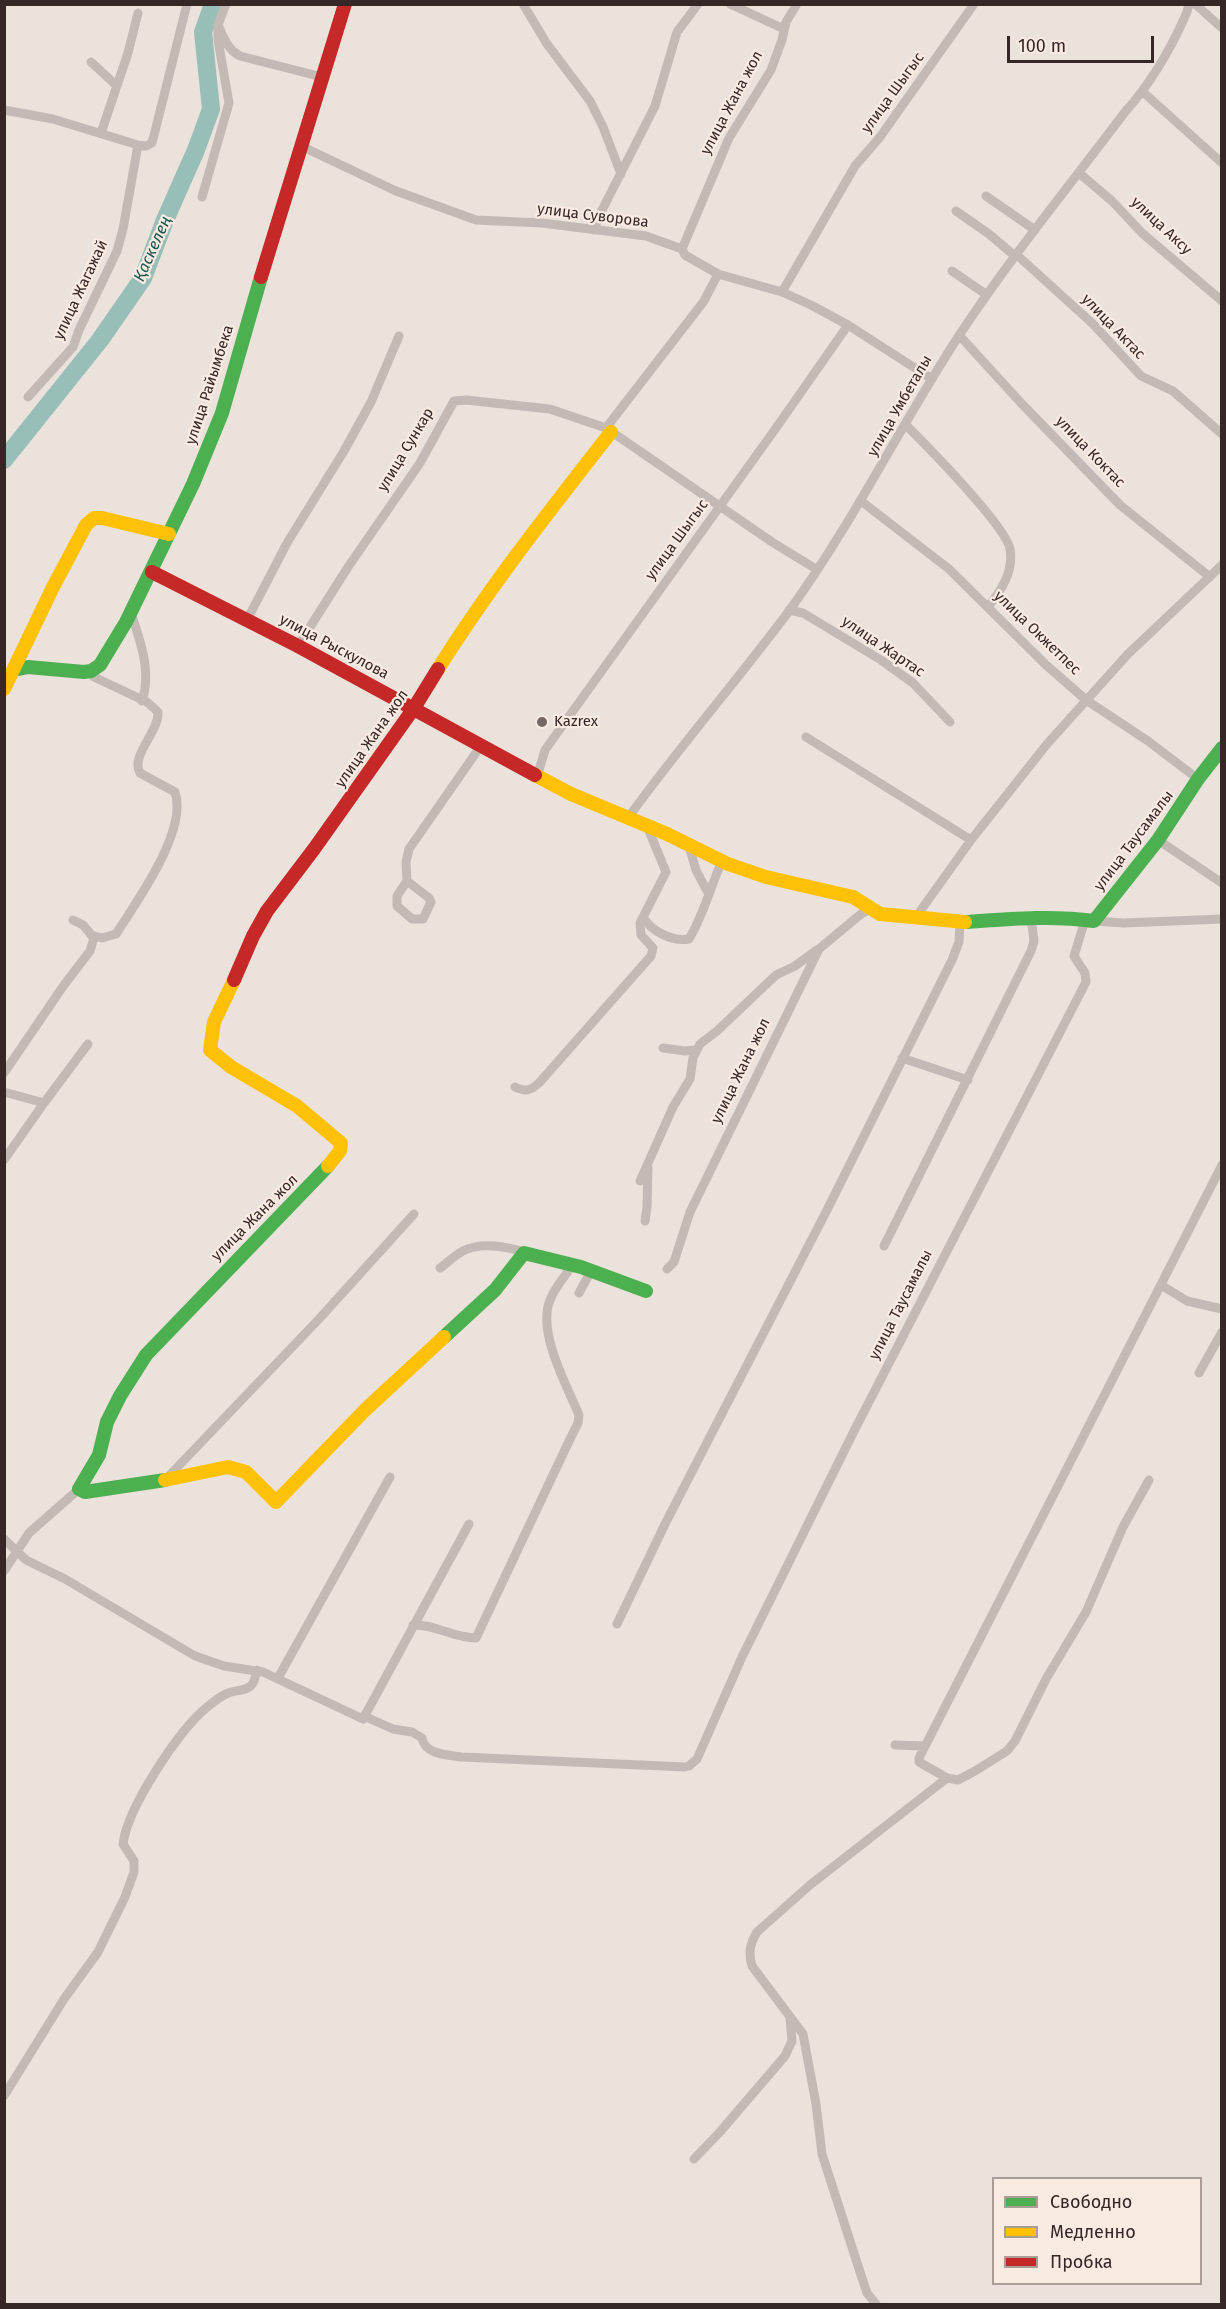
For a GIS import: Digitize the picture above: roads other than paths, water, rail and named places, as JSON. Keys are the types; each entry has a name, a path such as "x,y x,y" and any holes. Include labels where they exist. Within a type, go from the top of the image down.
{"street":[{"path":"4,110 53,119 146,146 152,142 186,4"},
{"path":"202,197 229,103 218,40 218,25 226,4"},
{"name":"улица Райымбека","path":"169,534 193,484 222,413 283,200 345,4"},
{"path":"524,4 547,45 590,101 603,127 621,174"},
{"path":"594,230 655,106 677,32 698,4"},
{"path":"730,4 784,29"},
{"name":"улица Жана жол","path":"682,249 729,138 771,70 786,22 797,4"},
{"name":"улица Шыгыс","path":"782,292 855,166 880,137 974,4"},
{"name":"улица Умбеталы","path":"627,818 789,610 861,501 959,335 1035,230 1143,92 1165,59 1187,12 1188,4"},
{"path":"1195,4 1221,28"},
{"path":"101,133 139,17 138,13"},
{"path":"218,25 228,48 240,56 322,77"},
{"path":"91,62 117,86"},
{"path":"1143,92 1221,163"},
{"name":"улица Жагажай","path":"28,397 73,347 78,330 117,251 138,145"},
{"name":"улица Суворова","path":"301,146 396,191 476,220 600,229 646,236 682,249 685,255 718,274 782,292 848,324 932,379"},
{"name":"улица Аксу","path":"1079,173 1221,301"},
{"path":"986,196 1035,230"},
{"name":"улица Актас","path":"956,211 1016,256 1093,324 1141,376 1173,391 1221,434"},
{"path":"952,271 987,295"},
{"name":"улица Жана жол","path":"79,1489 99,1455 107,1422 120,1396 146,1355 310,1186 340,1150 340,1143 305,1112 270,1088 223,1063 210,1050 214,1022 253,936 267,911 414,708 471,617 704,300 718,274"},
{"name":"улица Шыгыс","path":"537,777 545,750 848,324"},
{"name":"улица Коктас","path":"959,335 1021,403 1120,504 1210,577"},
{"path":"247,620 287,543 371,402 399,336"},
{"name":"улица Сункар","path":"298,646 348,567 420,463 454,401 466,400 550,409 608,430 816,569"},
{"path":"906,424 986,512 1006,539 1010,549 1009,568 1004,587 988,607"},
{"name":"улица Окжетпес","path":"861,501 949,569 1045,664 1086,700 1148,741 1198,779"},
{"path":"4,689 53,586 86,525 94,518 102,518 169,534 131,613 100,665 89,671 28,667 14,670"},
{"path":"916,917 971,840 1040,753 1128,654 1221,565"},
{"name":"улица Рыскулова","path":"152,572 298,646 537,777 722,861 766,877 853,897 880,914 960,922 1031,918 1090,920"},
{"name":"улица Жартас","path":"789,610 803,613 881,660 913,683 950,722"},
{"path":"131,613 145,658 146,676 142,700"},
{"path":"89,671 94,677 142,700 158,712 158,719 139,758 137,768 140,773 175,792 178,801 176,821 150,881 116,934 102,938 91,935"},
{"path":"806,737 971,840"},
{"path":"407,881 406,862 409,849 416,836 480,747"},
{"name":"улица Таусамалы","path":"364,1716 393,1730 412,1732 422,1738 423,1745 427,1749 441,1754 490,1760 685,1767 697,1759 720,1704 854,1431 1086,982 1085,973 1074,956 1090,920 1158,840 1221,748"},
{"path":"515,1087 524,1091 531,1090 539,1083 651,956 652,945 641,934 640,928 643,917 666,872 664,862 647,826"},
{"path":"1158,840 1221,883"},
{"path":"689,846 696,870 708,893"},
{"path":"643,917 652,928 680,940 689,939 705,908 708,893 722,861"},
{"name":"улица Жана жол","path":"667,1269 674,1262 690,1212 819,949 861,914 873,908"},
{"path":"884,1246 1030,951 1034,941 1031,918"},
{"path":"1090,920 1134,923 1221,919"},
{"path":"4,1073 94,943 94,938 83,925 73,920"},
{"path":"617,1624 666,1522 952,960 959,942 960,922"},
{"path":"640,1181 673,1107 690,1079 691,1053 776,975 795,966 819,949"},
{"path":"4,1160 88,1044"},
{"path":"663,1048 691,1053"},
{"path":"902,1058 968,1080"},
{"path":"4,1092 44,1103"},
{"path":"645,1221 648,1208 647,1162"},
{"path":"1149,1480 1123,1527 1086,1612 1046,1679 1015,1741 1007,1751 958,1780 947,1778 919,1762 1221,1165"},
{"path":"167,1478 319,1319 414,1214"},
{"path":"440,1268 464,1250 484,1246 506,1246 591,1271 646,1291"},
{"path":"4,1571 29,1533 79,1489 85,1492 140,1485 228,1467 241,1469 251,1476 276,1502 365,1410 495,1290 521,1256 528,1253"},
{"path":"412,1625 432,1626 464,1638 476,1638 578,1423 579,1414 551,1342 547,1317 550,1300 572,1265"},
{"path":"579,1293 591,1271"},
{"path":"1161,1285 1187,1301 1221,1309"},
{"path":"1198,1373 1221,1332"},
{"path":"278,1678 390,1477"},
{"path":"6,1541 26,1560 65,1579 195,1656 224,1666 257,1670 363,1719 412,1625 469,1524"},
{"path":"4,2096 64,1999 98,1952 125,1897 134,1872 134,1861 123,1844 138,1801 178,1738 204,1709 227,1693 249,1687 253,1684 257,1670"},
{"path":"895,1745 926,1746"},
{"path":"876,2304 867,2293 822,2154 816,2104 803,2034 752,1966 749,1955 752,1940 757,1932 810,1885 947,1778"},
{"path":"694,2159 786,2056 792,2041 790,2017"}],"waterway":[{"name":"Қаскелең","path":"4,460 100,340 143,278 211,109 203,32 213,4"}],"place":[{"name":"Kazrex","path":"542,722"}]}
